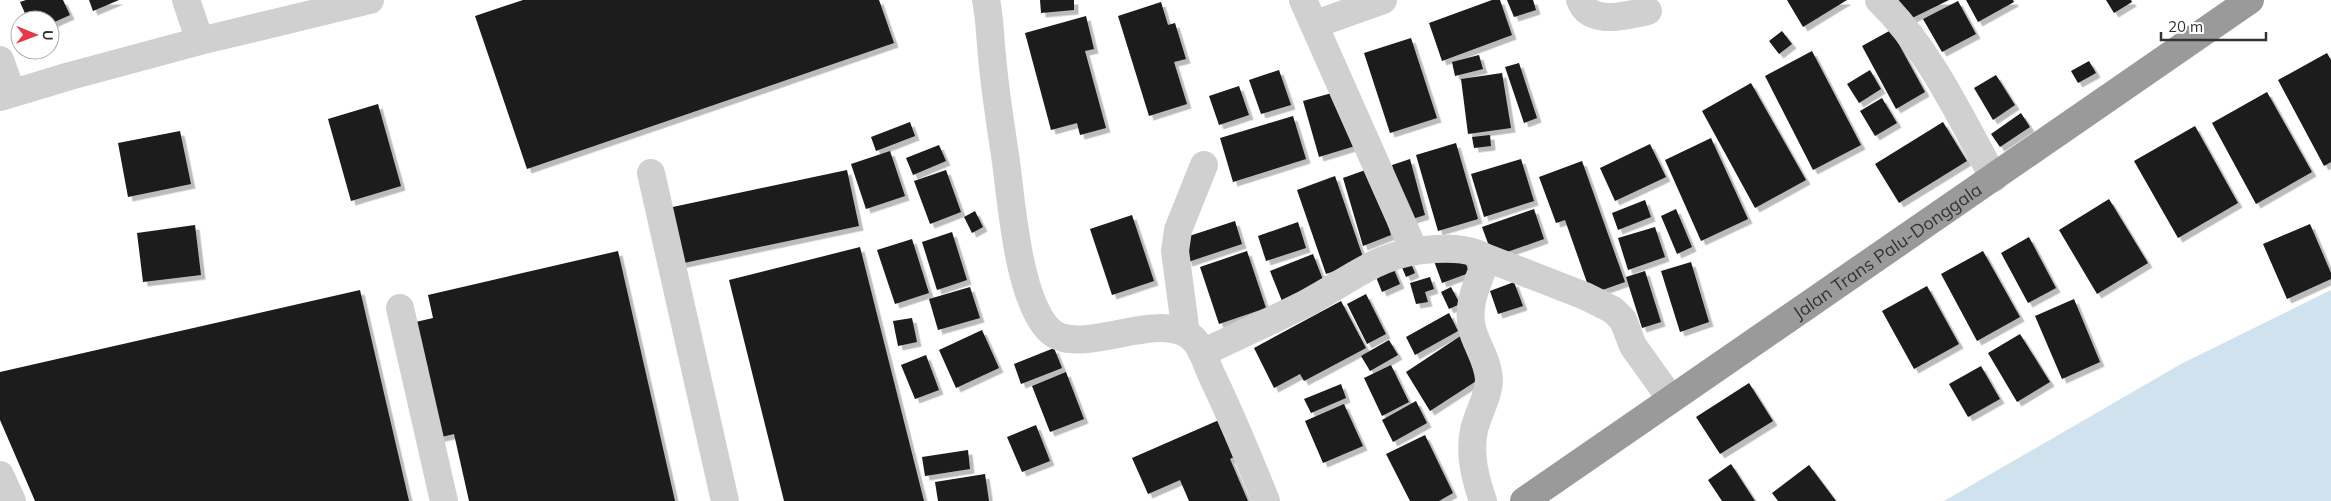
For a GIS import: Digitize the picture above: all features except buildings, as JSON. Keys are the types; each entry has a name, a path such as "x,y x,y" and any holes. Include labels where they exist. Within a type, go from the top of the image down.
{"highway":[{"name":"Jalan Trans Palu-Donggala","path":"1524,501 2250,0"}],"street":[{"path":"186,0 200,41"},
{"path":"0,60 6,95 200,41 370,0"},
{"path":"986,0 1015,229 1025,279 1035,312 1049,331 1065,337 1091,340 1134,330 1174,329 1194,343"},
{"path":"1304,0 1414,250"},
{"path":"1316,24 1383,0"},
{"path":"1580,0 1582,5 1594,15 1615,18 1648,11"},
{"path":"1878,0 1908,32 1929,63 1994,178"},
{"path":"1204,165 1178,230 1176,251 1194,343 1228,410 1266,501"},
{"path":"651,173 725,501"},
{"path":"1194,343 1334,288 1371,264 1399,253 1414,250 1453,248 1474,251 1487,258 1585,296 1614,310 1623,320 1632,346 1671,399"},
{"path":"1483,501 1473,465 1472,445 1474,430 1488,388 1489,379 1485,361 1473,332 1470,310 1472,297 1487,258"},
{"path":"400,308 444,501"},
{"path":"0,475 12,501"}],"water":[{"path":"2331,290 2331,501 1944,501 2181,364"}]}
